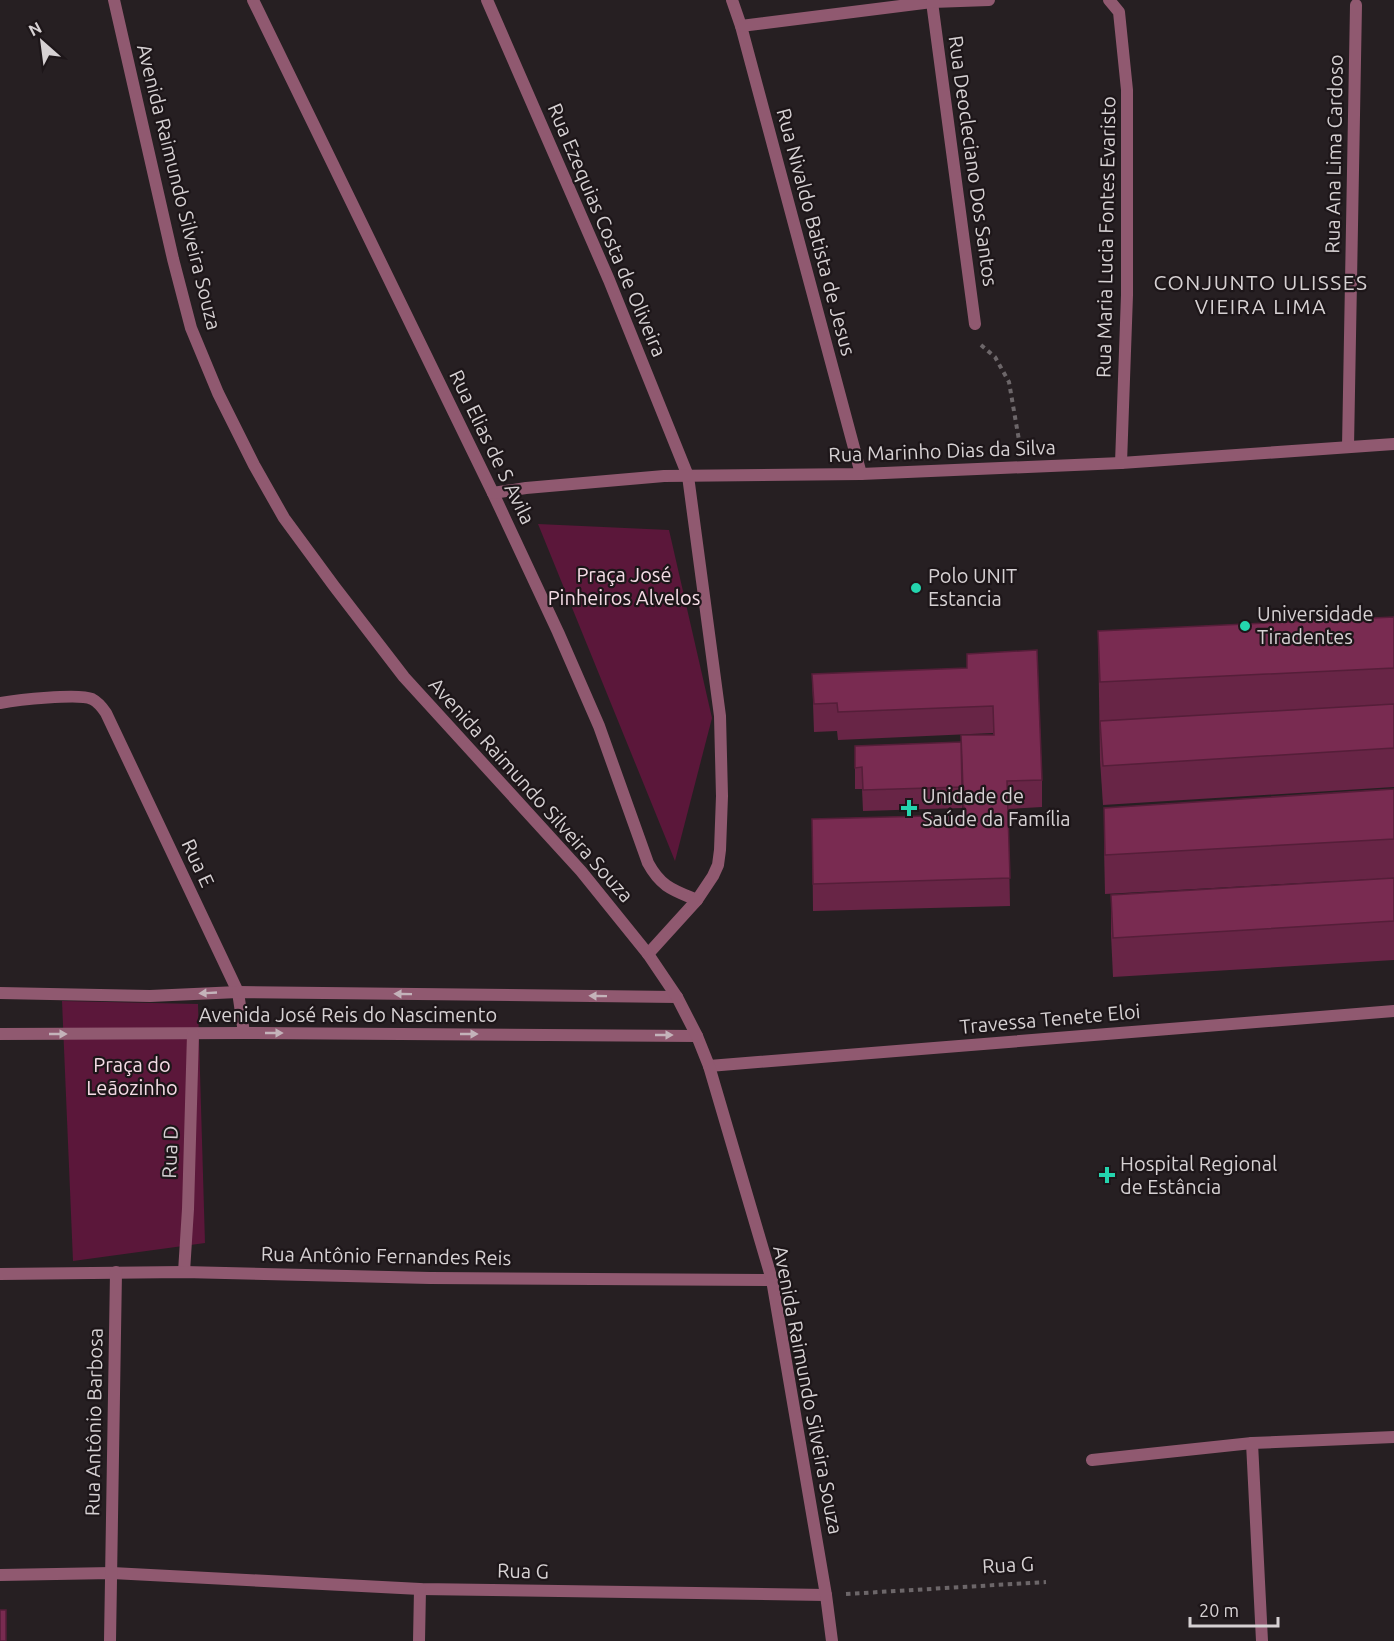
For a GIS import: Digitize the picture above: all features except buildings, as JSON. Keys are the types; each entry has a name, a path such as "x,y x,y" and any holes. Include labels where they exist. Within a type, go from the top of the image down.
{"street":[{"name":"Avenida Raimundo Silveira Souza","path":"114,0 191,328 218,393 254,465 284,518 404,677 581,871 648,954 677,997 697,1036 710,1066 772,1280 832,1641"},
{"name":"Rua Elias de S Avila","path":"253,0 493,493 558,632 599,726 648,863 657,879 668,887 697,900"},
{"name":"Rua Ezequias Costa de Oliveira","path":"487,0 609,280 688,476 720,716 722,796 720,850 718,865 713,876 697,900 648,954"},
{"name":"Rua Nivaldo Batista de Jesus","path":"732,0 741,26 861,474"},
{"path":"741,26 932,3 989,0"},
{"name":"Rua Maria Lucia Fontes Evaristo","path":"1109,0 1119,12 1127,90 1126,295 1121,464"},
{"name":"Rua Deocleciano Dos Santos","path":"932,3 975,324"},
{"name":"Rua Ana Lima Cardoso","path":"1348,447 1356,5"},
{"name":"Rua Marinho Dias da Silva","path":"493,493 664,476 861,474 1121,464 1394,444"},
{"name":"Rua E","path":"0,703 85,697 95,700 106,713 238,992 244,1033"},
{"name":"Avenida José Reis do Nascimento","path":"0,993 150,996 238,992 677,997"},
{"name":"Travessa Tenete Eloi","path":"710,1066 1394,1011"},
{"name":"Avenida José Reis do Nascimento","path":"0,1034 697,1036"},
{"name":"Rua D","path":"184,1272 193,1034"},
{"name":"Rua Antônio Barbosa","path":"110,1641 116,1272"},
{"name":"Rua Antônio Fernandes Reis","path":"0,1274 184,1272 430,1278 772,1280"},
{"path":"1092,1460 1252,1443 1394,1437"},
{"path":"1252,1443 1262,1641"},
{"name":"Rua G","path":"0,1575 112,1573 420,1589 826,1595"},
{"path":"419,1641 420,1589"}],"path":[{"path":"975,324 979,343 995,357 1009,382 1023,467"},
{"name":"Rua G","path":"826,1595 1046,1582"}],"green space":[{"name":"Praça José Pinheiros Alvelos","path":"538,524 669,530 712,718 675,861"},
{"name":"Praça do Leãozinho","path":"62,1001 198,1004 205,1243 73,1261"}],"place":[{"name":"Polo UNIT Estancia","path":"916,588"},
{"name":"Universidade Tiradentes","path":"1245,626"},
{"name":"Unidade de Saúde da Família","path":"909,808"},
{"name":"Hospital Regional de Estância","path":"1107,1175"}],"district":[{"name":"CONJUNTO ULISSES VIEIRA LIMA","path":"1261,295"}]}
